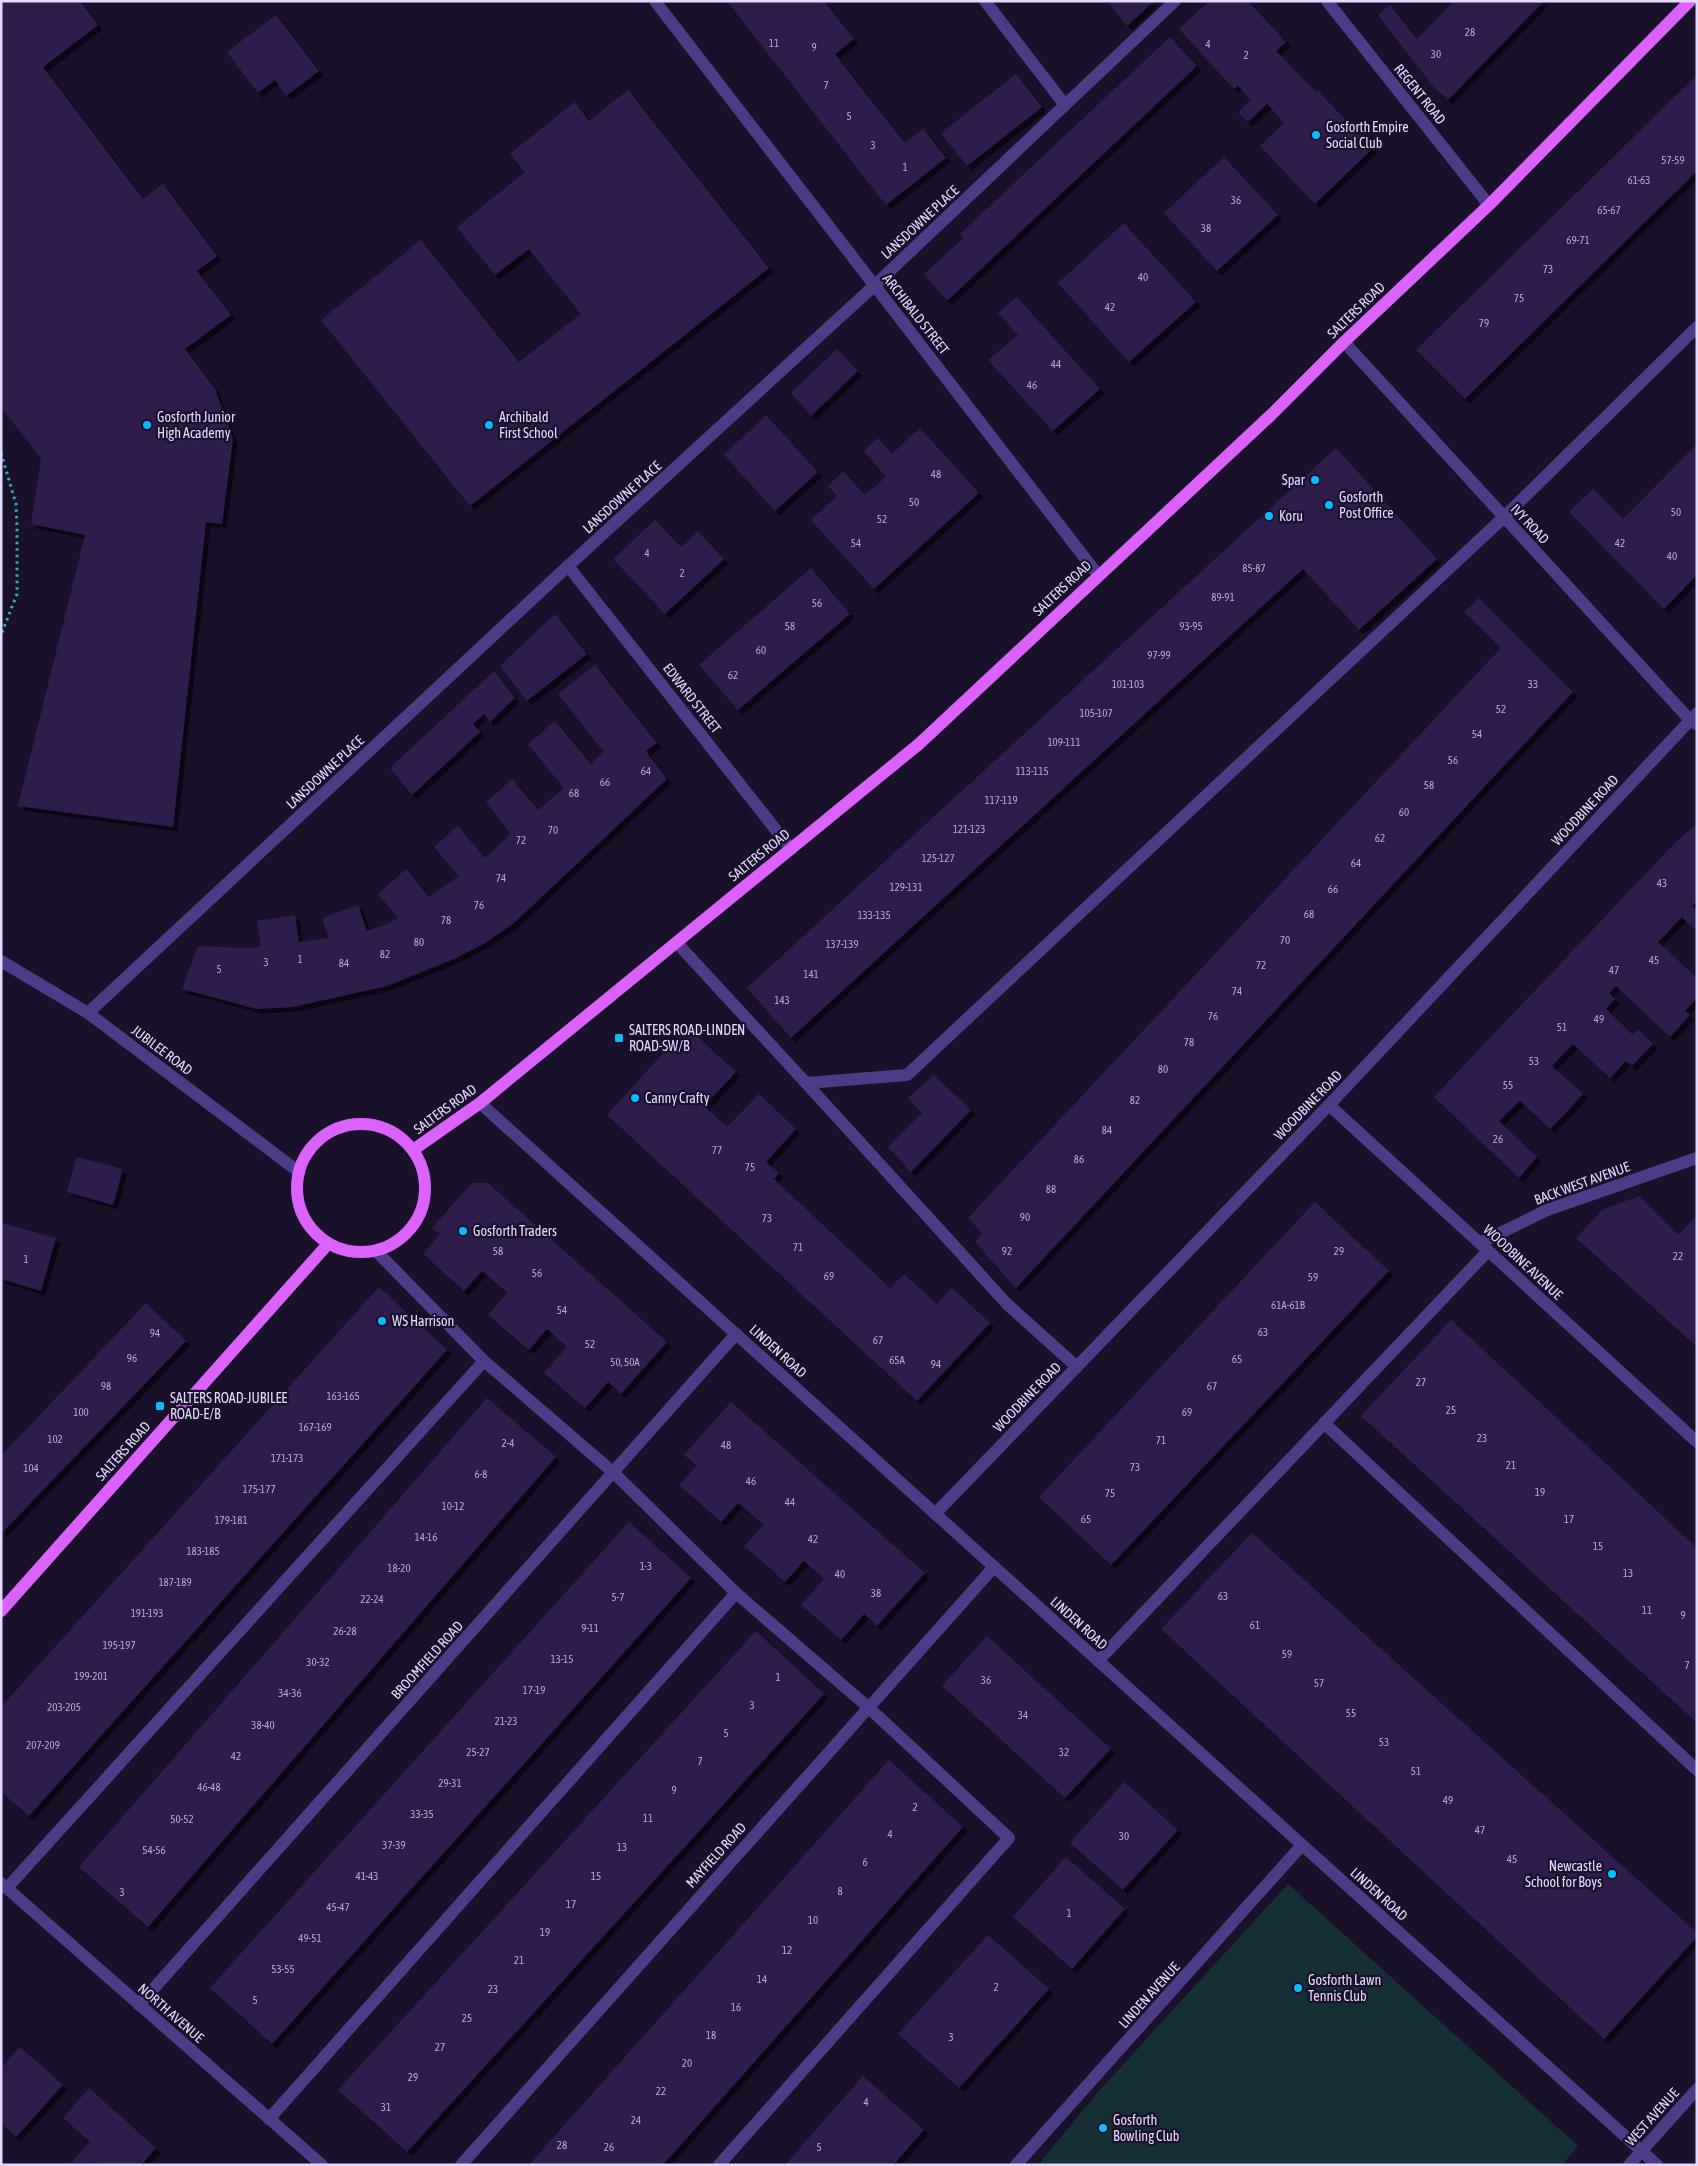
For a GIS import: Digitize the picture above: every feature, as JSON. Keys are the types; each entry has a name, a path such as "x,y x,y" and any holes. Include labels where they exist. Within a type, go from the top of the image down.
{"main road":[{"name":"SALTERS ROAD","path":"413,1150 480,1103 919,744 1271,415 1344,342 1489,205 1690,1"},
{"path":"364,1124 386,1129 404,1141 413,1150 423,1172 425,1194 418,1219 404,1236 376,1251 354,1252 328,1244 311,1228 299,1207 297,1185 299,1172 308,1152 324,1136 344,1126 364,1124"},
{"name":"SALTERS ROAD","path":"1,1610 328,1244"}],"street":[{"name":"ARCHIBALD STREET","path":"655,1 1098,575"},
{"path":"985,1 1065,105"},
{"name":"LANSDOWNE PLACE","path":"88,1013 568,566 875,285 1175,1"},
{"name":"REGENT ROAD","path":"1327,1 1489,205"},
{"path":"806,1083 907,1075 1503,518 1697,327"},
{"name":"IVY ROAD","path":"1344,342 1503,518 1695,719"},
{"name":"EDWARD STREET","path":"568,566 791,849"},
{"name":"WOODBINE ROAD","path":"936,1514 1329,1105 1695,719"},
{"path":"677,943 1007,1304 1077,1367"},
{"name":"JUBILEE ROAD","path":"1,961 88,1013 299,1172"},
{"name":"LINDEN ROAD","path":"480,1103 1656,2165"},
{"name":"WOODBINE AVENUE","path":"1329,1105 1697,1442"},
{"name":"BACK WEST AVENUE","path":"1484,1247 1547,1210 1697,1158"},
{"path":"1098,1661 1324,1423 1484,1247"},
{"path":"376,1251 484,1361 614,1473 736,1594 868,1707 1009,1838 719,2165"},
{"name":"BROOMFIELD ROAD","path":"139,2005 736,1334"},
{"path":"4,1885 484,1361"},
{"path":"1324,1423 1697,1770"},
{"name":"MAYFIELD ROAD","path":"461,2165 994,1566"},
{"path":"269,2119 736,1594"},
{"name":"LINDEN AVENUE","path":"1016,2165 1302,1845"},
{"name":"NORTH AVENUE","path":"4,1885 322,2165"},
{"name":"WEST AVENUE","path":"1629,2165 1697,2089"}],"path":[{"path":"1,453 16,504 17,594 1,635"}],"green space":[{"name":"Gosforth Lawn Tennis Club","path":"1288,1884 1578,2146 1562,2165 1038,2165 1098,2092"}],"building":[{"path":"1,1 80,1 98,25 43,67 143,199 163,184 217,256 197,271 231,315 185,349 215,389 233,439 222,524 206,522 173,827 18,806 85,535 31,524 41,459 1,407"},
{"path":"727,1 824,1 854,39 835,54 858,84 905,143 923,129 946,158 886,205"},
{"path":"1108,1 1154,1 1127,26"},
{"path":"1209,1 1248,1 1286,42 1276,51 1373,148 1315,204 1260,146 1284,123 1267,104 1248,122 1238,112 1251,100 1238,86 1234,89 1179,29"},
{"path":"1454,1 1544,1 1448,100 1432,85 1378,15 1390,5 1417,39"},
{"path":"276,15 319,71 286,96 275,80 258,93 227,52"},
{"path":"1170,37 1197,66 947,301 924,274 964,238 960,234"},
{"path":"1016,74 1042,107 967,166 941,133"},
{"path":"1697,75 1697,171 1465,399 1416,350"},
{"path":"628,90 769,268 470,506 321,320 421,240 519,362 581,314 529,249 495,275 457,227 525,172 510,154 575,102 589,121"},
{"path":"1224,157 1278,215 1217,271 1164,213"},
{"path":"1124,223 1196,302 1129,362 1058,283"},
{"path":"1017,297 1100,389 1053,431 988,360 1018,335 998,313"},
{"path":"837,349 858,371 811,416 791,393"},
{"path":"766,415 818,472 775,511 724,455"},
{"path":"920,428 979,493 874,589 811,520 837,496 828,486 843,471 865,495 886,477 864,451 878,438 892,454"},
{"path":"1697,444 1697,575 1664,609 1569,512 1593,489 1623,519"},
{"path":"1336,448 1437,559 1359,630 1303,569 791,1038 747,988"},
{"path":"655,520 681,547 698,531 724,559 665,614 613,559"},
{"path":"811,568 850,614 738,710 699,665"},
{"path":"1479,598 1573,692 1016,1288 975,1242 982,1233 968,1218 1501,648 1464,612"},
{"path":"555,614 587,654 527,701 500,666"},
{"path":"595,665 657,743 646,751 667,779 514,923 485,943 454,959 387,986 293,1007 257,1009 182,989 198,946 261,947 257,921 295,915 299,942 329,938 322,918 358,905 367,931 398,918 378,894 406,869 429,897 459,876 434,847 458,826 485,858 511,834 486,802 512,779 538,810 564,788 528,744 555,721 591,764 604,752 558,694"},
{"path":"494,671 515,698 490,722 484,714 473,724 480,732 412,795 390,768"},
{"path":"1696,824 1697,901 1692,906 1697,910 1697,928 1695,930 1682,917 1658,942 1697,978 1697,998 1685,1011 1690,1015 1670,1037 1616,986 1609,993 1615,999 1606,1009 1633,1035 1638,1029 1653,1044 1632,1066 1626,1061 1610,1078 1573,1044 1552,1066 1583,1094 1566,1113 1550,1129 1520,1101 1499,1121 1537,1157 1519,1178 1434,1097 1671,847"},
{"path":"687,1027 736,1072 704,1106 727,1127 759,1094 796,1129 766,1162 779,1173 774,1179 890,1288 904,1274 937,1304 952,1288 990,1323 917,1401 607,1115"},
{"path":"934,1075 971,1110 911,1172 888,1147 922,1113 908,1098"},
{"path":"77,1157 123,1169 113,1205 67,1192"},
{"path":"472,1183 488,1183 667,1342 621,1394 608,1382 585,1408 544,1373 567,1347 547,1329 529,1350 488,1315 507,1293 482,1271 464,1291 423,1254 440,1234 432,1228"},
{"path":"1640,1196 1679,1235 1697,1215 1697,1347 1576,1238 1603,1209"},
{"path":"1315,1202 1389,1271 1111,1565 1039,1497"},
{"path":"1,1223 56,1238 41,1291 1,1279"},
{"path":"379,1287 447,1350 29,1816 1,1792 1,1707"},
{"path":"146,1303 186,1341 1,1534 1,1456"},
{"path":"1451,1320 1697,1548 1697,1723 1361,1416"},
{"path":"487,1398 556,1457 148,1927 79,1867"},
{"path":"731,1402 925,1573 877,1626 864,1614 841,1640 801,1605 824,1579 804,1561 785,1582 744,1546 764,1525 738,1503 721,1522 679,1485 697,1466 684,1455"},
{"path":"629,1522 691,1578 272,2044 210,1988"},
{"path":"1252,1533 1697,1933 1697,1937 1604,2039 1161,1629"},
{"path":"756,1631 824,1694 407,2152 338,2090"},
{"path":"987,1636 1111,1749 1065,1798 942,1686"},
{"path":"889,1760 963,1827 663,2165 529,2165"},
{"path":"1124,1782 1178,1830 1123,1890 1070,1843"},
{"path":"1066,1857 1125,1909 1072,1969 1013,1917"},
{"path":"988,1935 1049,1989 959,2088 898,2034"},
{"path":"20,2047 63,2085 16,2137 1,2123 1,2068"},
{"path":"863,2076 924,2130 893,2165 785,2165"},
{"path":"89,2088 156,2148 141,2165 71,2163 90,2142 63,2118"}],"place":[{"name":"Gosforth Empire Social Club","path":"1316,135"},
{"name":"Gosforth Junior High Academy","path":"147,425"},
{"name":"Archibald First School","path":"489,425"},
{"name":"Spar","path":"1315,480"},
{"name":"Gosforth Post Office","path":"1329,505"},
{"name":"Koru","path":"1269,516"},
{"name":"SALTERS ROAD-LINDEN ROAD-SW/B","path":"619,1038"},
{"name":"Canny Crafty","path":"635,1098"},
{"name":"Gosforth Traders","path":"463,1231"},
{"name":"WS Harrison","path":"382,1321"},
{"name":"SALTERS ROAD-JUBILEE ROAD-E/B","path":"160,1406"},
{"name":"Newcastle School for Boys","path":"1612,1874"},
{"name":"Gosforth Lawn Tennis Club","path":"1298,1988"},
{"name":"Gosforth Bowling Club","path":"1103,2128"}]}
